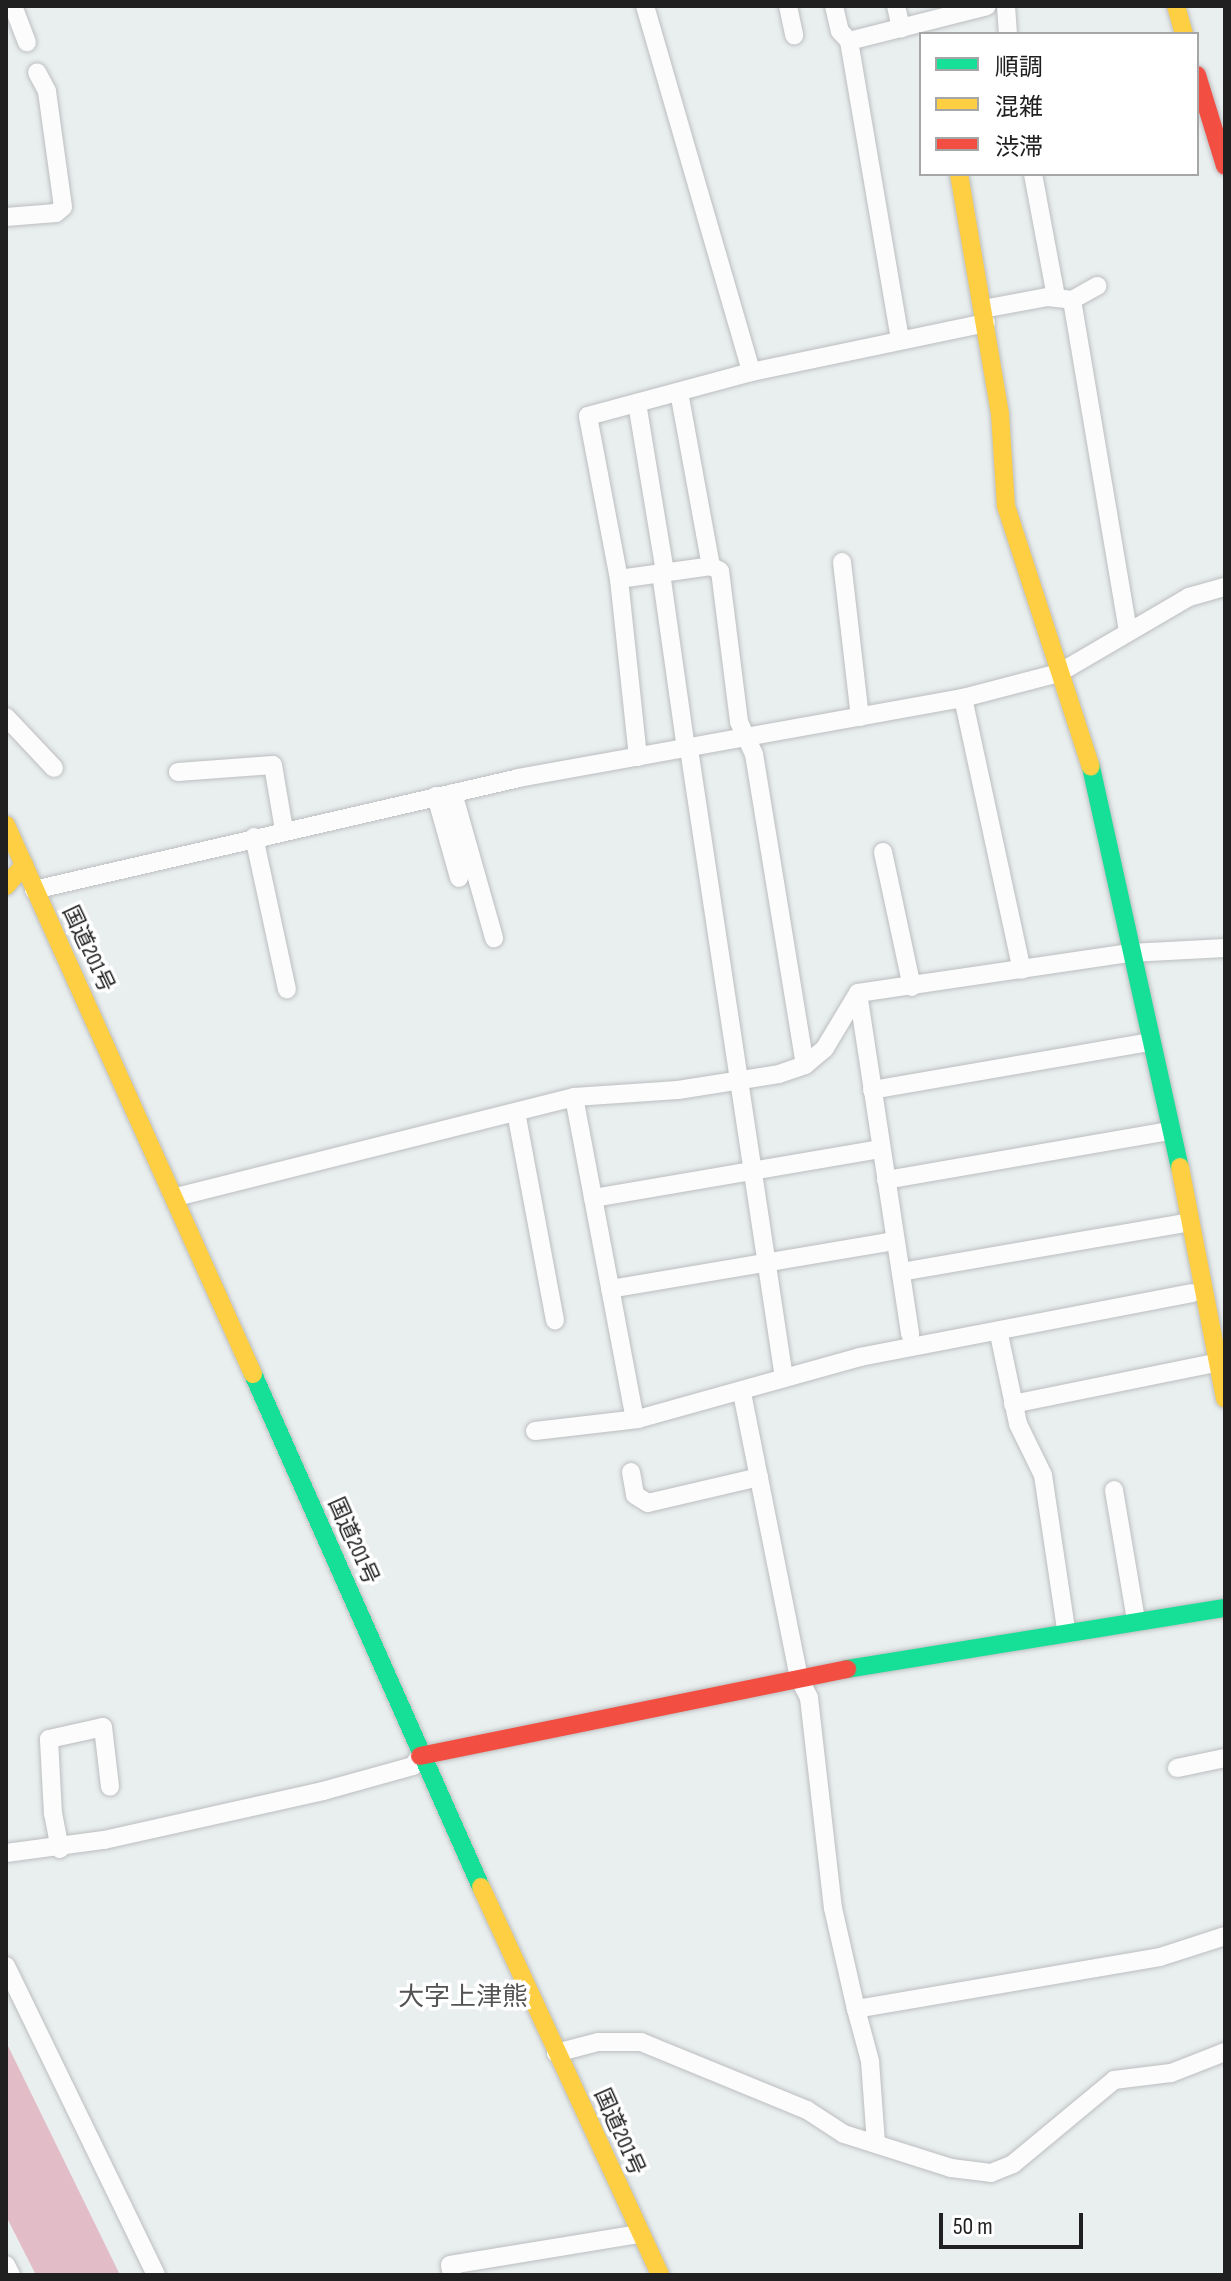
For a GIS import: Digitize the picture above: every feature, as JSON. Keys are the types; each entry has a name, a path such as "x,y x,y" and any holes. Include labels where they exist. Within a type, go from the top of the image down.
{"main road":[{"path":"1176,6 1183,32"},
{"path":"1199,82 1225,166"},
{"path":"959,176 1000,414 1006,506 1059,673 1088,752 1189,1222 1208,1290 1225,1399"},
{"name":"国道201号","path":"6,825 176,1197 420,1756 660,2275"},
{"path":"7,883 24,865"},
{"path":"420,1756 799,1678 1066,1629 1225,1608"}],"street":[{"path":"13,6 27,42"},
{"path":"645,6 751,372"},
{"path":"788,6 794,35"},
{"path":"834,6 840,31 849,41 900,340"},
{"path":"896,6 901,28"},
{"path":"849,41 901,28 934,27 987,6"},
{"path":"1008,32 1005,6 1015,6"},
{"path":"6,217 56,213 63,207 47,91 37,72"},
{"path":"1033,176 1064,299 1128,630"},
{"path":"638,757 619,579 588,416 751,372 900,340 984,316 1064,299 1097,286"},
{"path":"679,392 711,566"},
{"path":"637,403 783,1371"},
{"path":"842,562 860,717"},
{"path":"619,579 711,566 720,571 739,722 749,738 805,1065"},
{"path":"34,890 444,794 963,698 1059,673 1189,597 1225,587"},
{"path":"963,698 1022,970"},
{"path":"6,717 54,768"},
{"path":"178,772 273,765 284,830"},
{"path":"444,794 459,878"},
{"path":"444,794 494,938"},
{"path":"254,837 287,989"},
{"path":"883,852 912,987"},
{"path":"858,993 1130,953 1225,948"},
{"path":"176,1197 574,1097 741,1082 805,1065 825,1048 858,993"},
{"path":"858,993 910,1334"},
{"path":"872,1090 1150,1042"},
{"path":"574,1097 633,1409"},
{"path":"516,1112 555,1320"},
{"path":"886,1180 1170,1131"},
{"path":"593,1198 881,1149"},
{"path":"901,1272 1189,1222"},
{"path":"610,1289 895,1241"},
{"path":"535,1431 638,1419 940,1339 1208,1290"},
{"path":"1000,1339 1013,1404 1043,1475 1066,1629"},
{"path":"1013,1404 1219,1362"},
{"path":"742,1393 799,1678 809,1698 833,1908 870,2061 876,2143"},
{"path":"631,1472 635,1495 648,1503 759,1477"},
{"path":"1114,1490 1136,1620"},
{"path":"60,1849 53,1814 49,1739 103,1727 110,1787"},
{"path":"6,1853 60,1849 323,1791 413,1766 420,1756"},
{"path":"1177,1768 1225,1758"},
{"path":"856,2009 1160,1957 1225,1936"},
{"path":"6,1966 156,2275"},
{"path":"556,2053 598,2042 641,2042 807,2110 844,2134 951,2168 991,2173 1022,2157 1114,2080 1171,2073 1225,2052"},
{"path":"452,2275 450,2265 639,2234"},
{"path":"6,2265 11,2275"}],"shaded area":[{"path":"6,2042 120,2275 36,2275 6,2216"}],"traffic: fast":[{"path":"1091,767 1180,1167"},
{"path":"253,1374 481,1887"},
{"path":"847,1669 1225,1608"}],"traffic: slow":[{"path":"1176,6 1183,32"},
{"path":"959,176 1000,414 1006,506 1091,767"},
{"path":"6,825 253,1374"},
{"path":"6,886 24,865"},
{"path":"1180,1167 1225,1399"},
{"path":"481,1887 660,2275"}],"traffic: jam":[{"path":"1199,82 1225,166"},
{"path":"420,1756 847,1669"}],"district":[{"name":"大字上津熊","path":"463,1998"}]}
